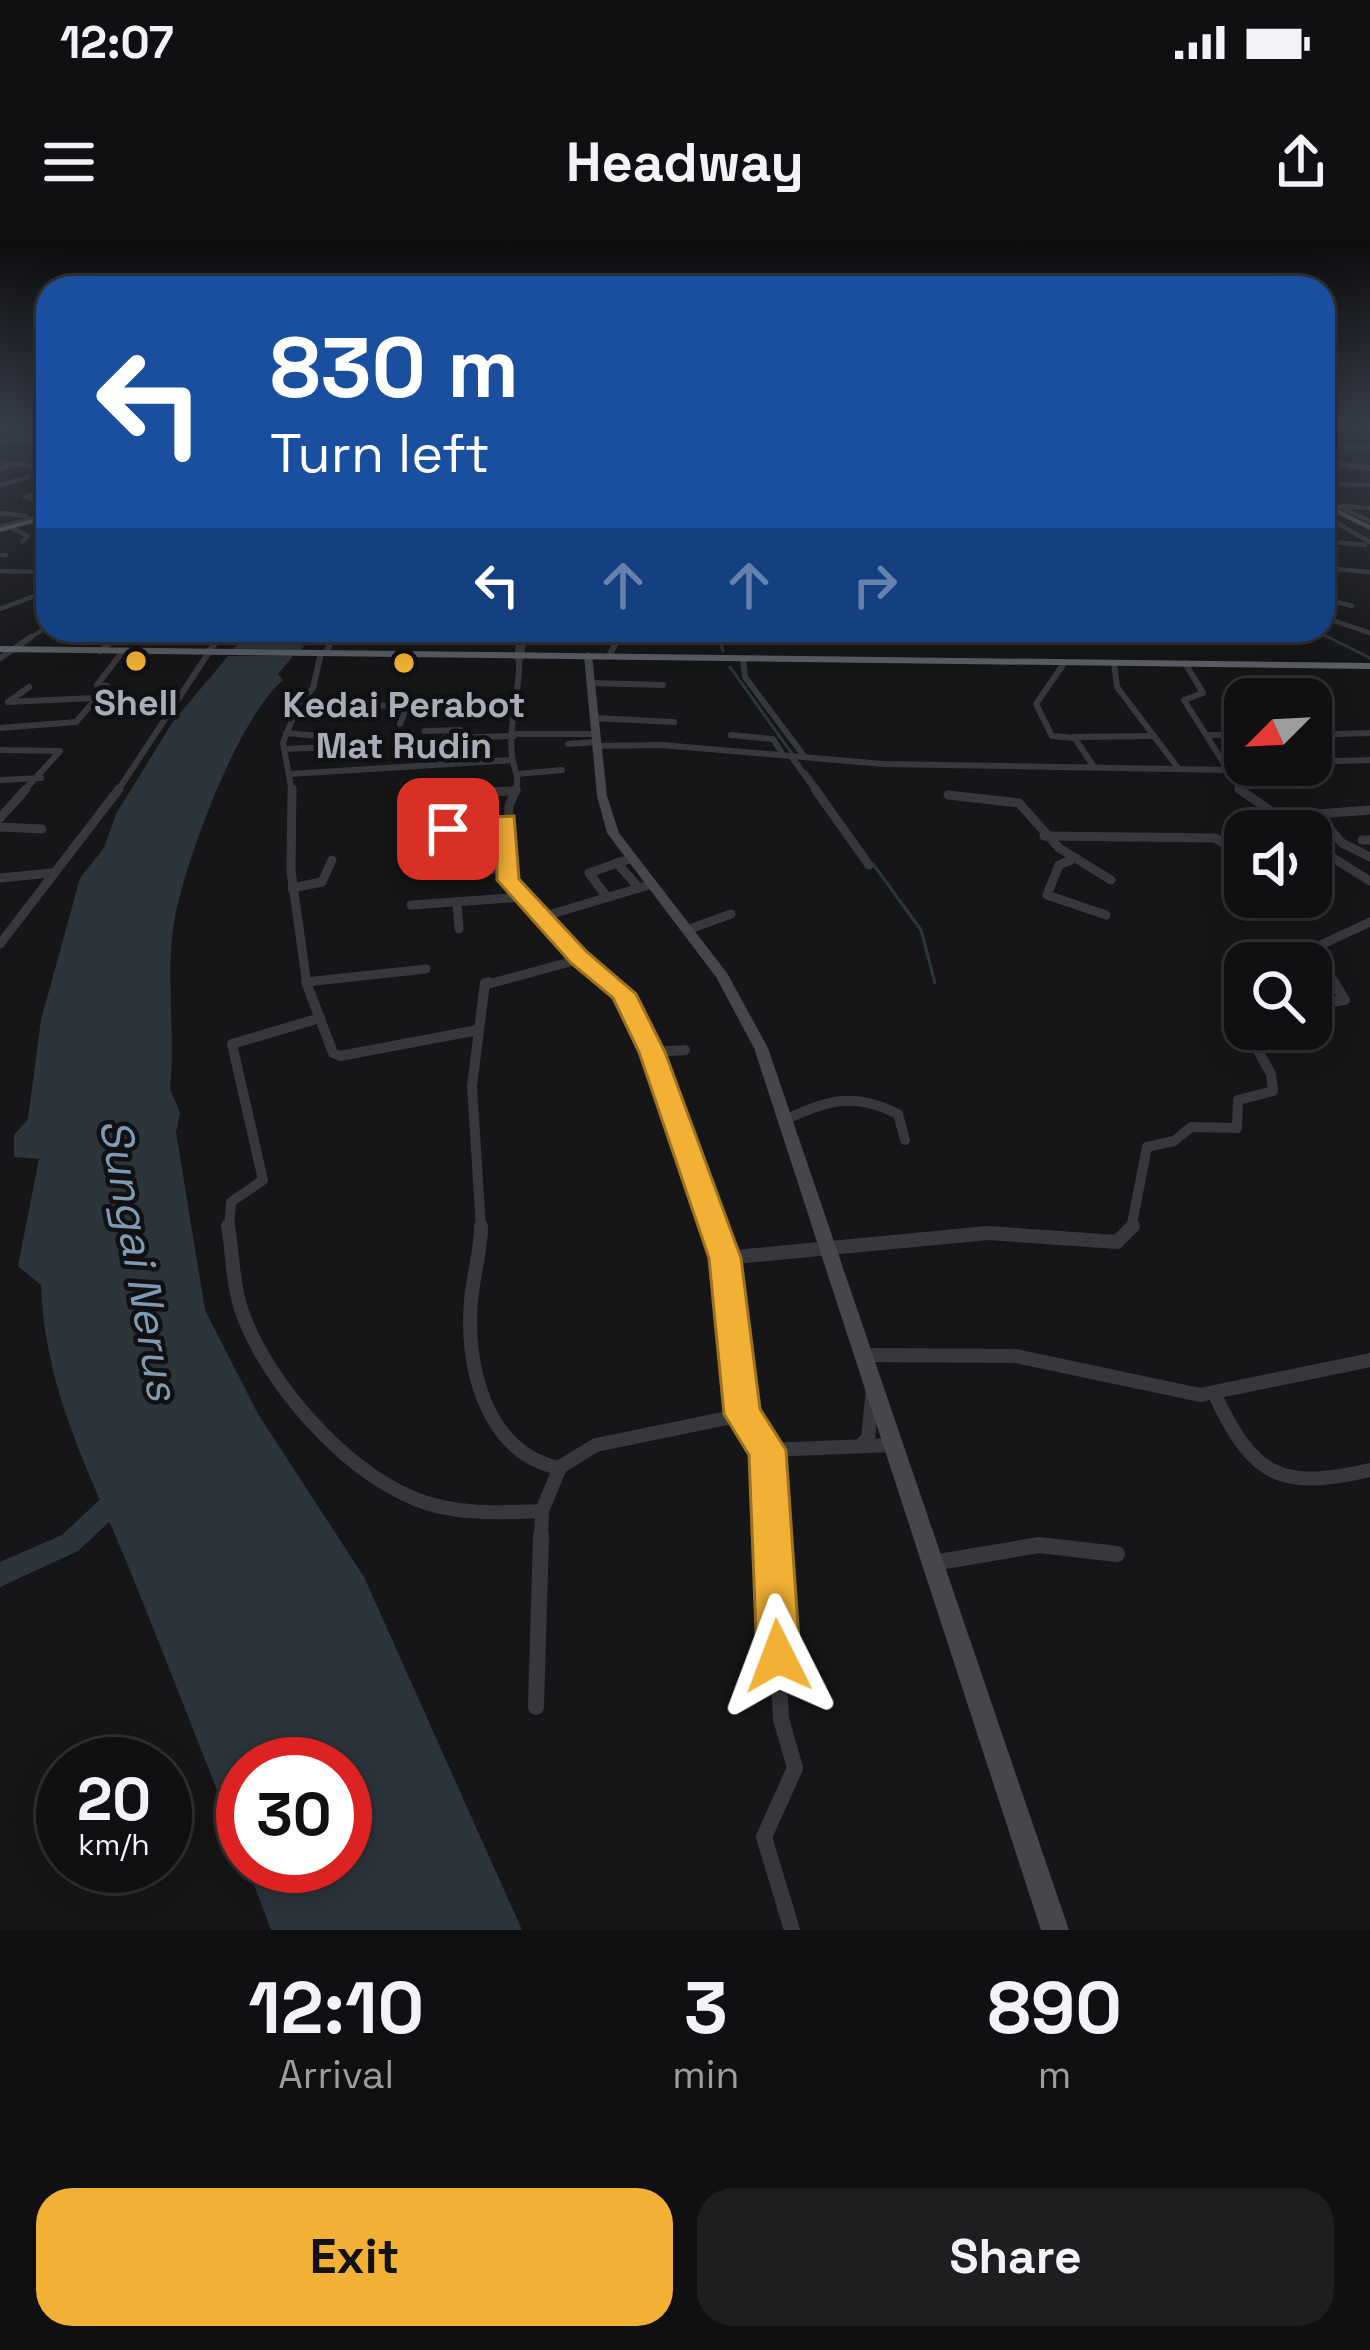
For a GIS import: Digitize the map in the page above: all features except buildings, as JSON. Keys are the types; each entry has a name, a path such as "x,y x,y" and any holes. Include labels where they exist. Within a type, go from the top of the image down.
{"highway":[{"path":"2,528 36,517"},
{"path":"3,652 689,658"},
{"path":"588,657 1370,665"}],"main road":[{"path":"1335,506 1370,527"},
{"path":"588,657 605,806 623,861 687,930 742,1007 830,1247 1054,1930"}],"street":[{"path":"1335,504 1370,527"},
{"path":"1338,505 1370,508"},
{"path":"1335,511 1369,545"},
{"path":"0,513 35,518"},
{"path":"2,528 35,518"},
{"path":"2,528 28,536 22,542"},
{"path":"1335,543 1369,545"},
{"path":"1335,569 1370,572"},
{"path":"0,571 36,572"},
{"path":"0,609 36,596"},
{"path":"1335,601 1352,606"},
{"path":"1335,623 1370,633"},
{"path":"3,652 36,633"},
{"path":"100,651 112,642"},
{"path":"0,944 113,799 215,642"},
{"path":"328,642 318,653 313,688 302,699 284,749 290,774 292,888 306,982 333,1053 340,1056 478,1030"},
{"path":"521,642 512,760 516,791 507,820 508,880 581,959 623,994 652,1052 725,1258 742,1414 767,1450 781,1719 795,1768 764,1837 792,1930"},
{"path":"609,656 616,642"},
{"path":"0,728 73,723 107,685 97,685 123,651"},
{"path":"742,659 745,677 869,865"},
{"path":"1065,662 1036,704 1051,735 1154,736"},
{"path":"1114,663 1117,687 1178,769"},
{"path":"1185,663 1203,694 1184,700 1224,761"},
{"path":"590,682 663,685"},
{"path":"29,687 8,702 96,698"},
{"path":"302,699 400,707 405,710 400,724"},
{"path":"568,745 596,735 674,722"},
{"path":"425,731 463,730 465,737"},
{"path":"1332,734 1370,733"},
{"path":"286,734 319,736"},
{"path":"444,738 596,735 896,764 1224,770"},
{"path":"730,735 773,739 794,756"},
{"path":"1207,735 1224,735"},
{"path":"1074,738 1094,767"},
{"path":"0,749 58,747 41,778 0,818"},
{"path":"284,749 331,747"},
{"path":"290,774 512,760"},
{"path":"1332,762 1370,760"},
{"path":"517,774 562,770"},
{"path":"0,780 41,778"},
{"path":"1240,786 1250,802 1270,810"},
{"path":"469,792 516,791"},
{"path":"948,795 1018,803 1071,860 1111,880"},
{"path":"1370,810 1318,811 1342,843 1370,857"},
{"path":"450,835 455,824 507,820"},
{"path":"0,827 42,829"},
{"path":"1044,836 1224,842"},
{"path":"1332,844 1342,843"},
{"path":"1332,857 1370,881"},
{"path":"292,888 322,882 332,860"},
{"path":"1071,860 1059,865 1047,895 1106,915"},
{"path":"608,897 590,873 623,861"},
{"path":"449,870 506,869"},
{"path":"0,878 51,873"},
{"path":"545,916 644,886"},
{"path":"411,905 524,897"},
{"path":"457,902 459,929"},
{"path":"687,930 731,914"},
{"path":"1327,942 1370,922"},
{"path":"559,1468 530,1462 511,1445 484,1402 474,1373 470,1322 482,1233 472,1086 488,980 581,959"},
{"path":"306,982 426,969"},
{"path":"1332,977 1346,1000 1332,1002"},
{"path":"320,1018 232,1044 263,1164 262,1184 234,1198 227,1211 233,1276 244,1318 303,1411 389,1484 434,1503 542,1511"},
{"path":"652,1052 685,1050"},
{"path":"725,1258 905,1244 988,1232 1082,1244 1117,1242 1133,1232 1140,1215 1138,1177 1147,1147 1174,1141 1191,1127 1238,1129 1238,1100 1273,1090 1271,1074 1257,1050"},
{"path":"785,1120 829,1099 882,1106 898,1114 905,1140"},
{"path":"863,1355 1016,1356 1215,1395 1370,1360"},
{"path":"862,1444 868,1439 873,1385"},
{"path":"1215,1395 1235,1442 1268,1471 1322,1483 1370,1470"},
{"path":"536,1707 542,1511 559,1468 592,1448 742,1414"},
{"path":"767,1450 893,1445"},
{"path":"932,1563 1039,1545 1117,1554"}],"water":[{"path":"240,642 307,642 301,650 233,649"},
{"name":"Sungai Nerus","path":"228,656 293,656 278,674 283,680 248,726 215,793 174,922 170,1089 180,1113 176,1132 205,1310 258,1414 364,1577 522,1930 271,1930 257,1893 372,1893 372,1737 216,1737 216,1788 72,1433 51,1362 41,1285 18,1266 39,1159 14,1157 14,1135 28,1119 41,1020 80,878 104,848 116,814 172,723"}],"waterway":[{"path":"1335,640 1370,658"},
{"path":"720,642 723,651"},
{"path":"730,667 793,755"},
{"path":"806,772 818,788"},
{"path":"873,864 921,930 935,983"},
{"path":"0,1575 70,1543 118,1498"}],"place":[{"name":"Shell","path":"136,661"},
{"name":"Kedai Perabot Mat Rudin","path":"404,663"}],"route":[{"path":"448,829 455,824 507,820 508,880 568,947 623,994 652,1052 725,1258 742,1414 767,1450 778,1656"}]}
